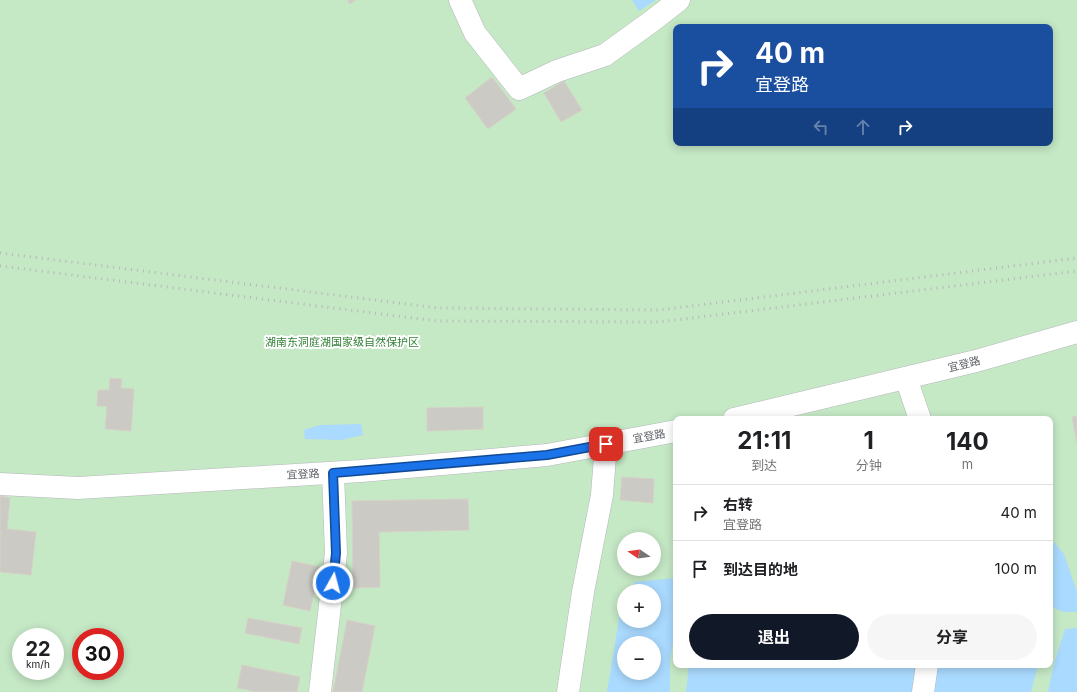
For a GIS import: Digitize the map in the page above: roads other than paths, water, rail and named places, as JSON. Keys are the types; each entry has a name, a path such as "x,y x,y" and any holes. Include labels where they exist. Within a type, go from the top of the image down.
{"street":[{"path":"460,0 475,33 519,90 557,71 605,55 679,0"},
{"name":"宜登路","path":"747,416 976,362 1077,332"},
{"path":"906,378 919,416"},
{"name":"宜登路","path":"0,484 78,488 333,473 547,455 673,432"},
{"path":"568,692 583,592 602,495 606,444"},
{"path":"320,692 336,553 333,473"},
{"path":"923,692 927,668"}],"water":[{"path":"632,0 656,0 639,11"},
{"path":"361,424 363,435 341,440 305,439 304,430 320,425"},
{"path":"1053,542 1064,554 1077,592 1077,612 1063,612 1053,607"},
{"path":"673,578 673,643 670,661 670,692 607,692 618,628 661,628 661,584 634,584 635,582"},
{"path":"1077,628 1077,692 1048,692 1054,663 1065,629"},
{"path":"689,668 916,668 914,692 686,692"},
{"path":"937,668 1037,668 1031,692 933,692"}],"railway":[{"path":"0,253 438,308 659,310 1077,258"},
{"path":"0,266 437,321 659,322 1077,271"}],"park label":[{"name":"湖南东洞庭湖国家级自然保护区","path":"342,342"}]}
